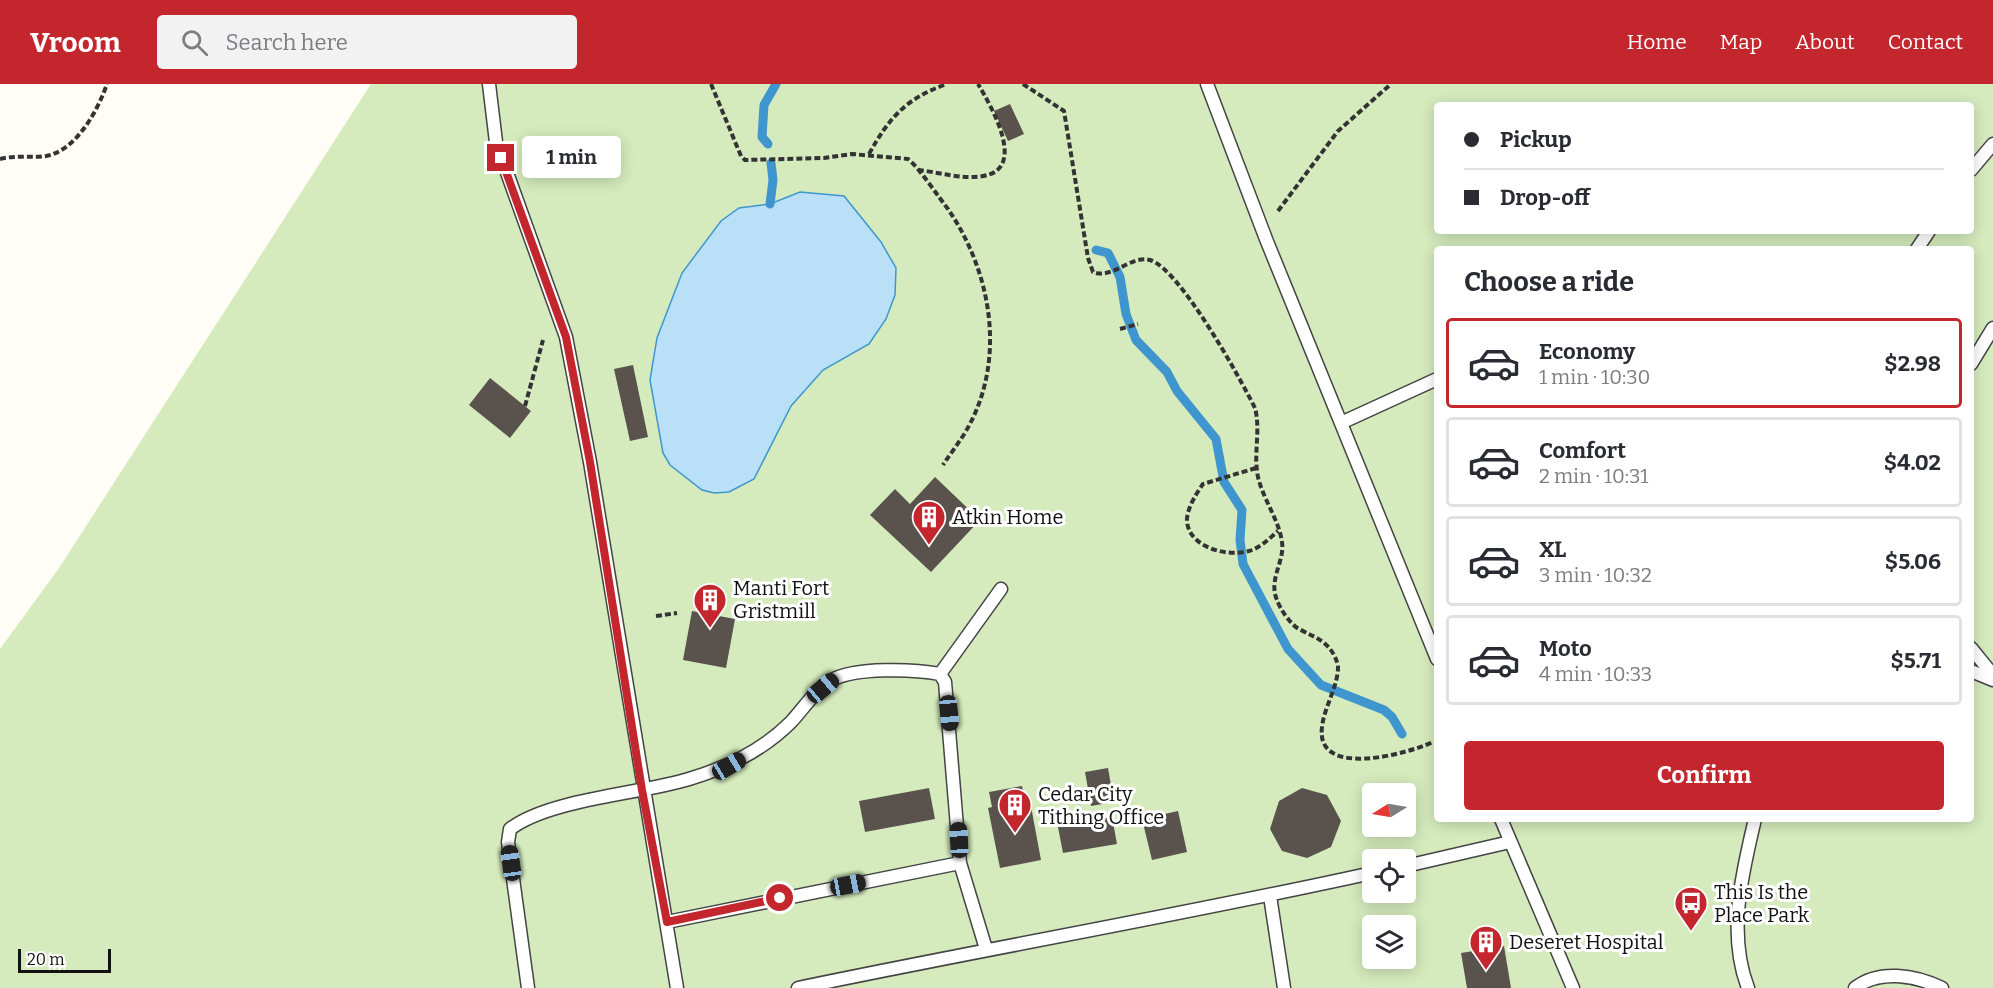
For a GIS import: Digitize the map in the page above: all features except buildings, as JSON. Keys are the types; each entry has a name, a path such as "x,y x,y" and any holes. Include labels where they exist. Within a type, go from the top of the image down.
{"lane":[{"path":"489,84 490,115 496,142 566,337 590,462 642,790 677,988"},
{"path":"1207,84 1266,239 1343,422 1434,651"},
{"path":"1974,166 1993,144"},
{"path":"1974,359 1993,328"},
{"path":"1343,422 1434,380"},
{"path":"940,674 1001,589"},
{"path":"1974,652 1993,675"},
{"path":"528,988 508,842 510,829 535,814 687,780 729,766 763,745 790,723 813,696 832,680 854,673 925,671 940,674 945,682 948,693 960,863 986,949"},
{"path":"1974,672 1993,680"},
{"path":"1502,822 1573,988"},
{"path":"1748,988 1738,959 1736,932 1743,870 1754,822"},
{"path":"1416,864 1510,842"},
{"path":"667,922 960,863"},
{"path":"798,988 986,949 1270,896 1362,875"},
{"path":"1270,896 1284,988"},
{"path":"1855,988 1864,981 1879,976 1896,982 1924,980 1942,988"}],"path":[{"path":"0,159 46,156 67,147 95,110 106,84"},
{"path":"711,84 741,156 745,160 869,154 908,159 938,195 969,245 984,288 990,323 986,373 980,398 967,429 943,465"},
{"path":"869,154 888,121 897,111 946,84"},
{"path":"918,170 981,177 1002,166 1005,158 1005,143 978,84"},
{"path":"1023,84 1064,111 1086,244 1093,272 1101,274 1141,260 1154,262 1196,306 1255,408 1258,426 1256,468 1282,548 1274,576 1277,601 1294,626 1318,637 1330,648 1338,665 1328,699 1321,739 1331,753 1364,758 1382,758 1433,742"},
{"path":"1266,239 1280,207 1338,130 1391,84"},
{"path":"525,406 554,301"},
{"path":"1120,329 1138,324"},
{"path":"1256,468 1213,479 1199,490 1189,511 1188,525 1195,538 1214,549 1232,554 1250,551 1278,531"},
{"path":"656,616 677,613"}],"green space":[{"path":"371,84 1993,84 1993,988 0,988 0,649 59,568"}],"water":[{"path":"800,192 844,196 881,242 896,268 895,295 886,319 869,344 823,370 791,406 754,479 729,492 714,493 702,490 670,465 663,453 650,380 657,338 682,273 721,221 739,208 770,204"}],"waterway":[{"path":"768,144 762,137 764,105 776,84"},
{"path":"770,204 773,180 771,163"},
{"path":"1096,250 1108,253 1120,277 1126,314 1136,340 1167,372 1177,391 1216,439 1224,482 1242,510 1240,540 1243,564 1288,649 1321,685 1384,710 1392,717 1402,734"}],"place":[{"name":"Atkin Home","path":"929,546"},
{"name":"Manti Fort Gristmill","path":"710,629"},
{"name":"Cedar City Tithing Office","path":"1015,834"},
{"name":"This Is the Place Park","path":"1691,932"},
{"name":"Deseret Hospital","path":"1486,971"}],"route":[{"path":"501,158 566,337 590,462 642,790 667,922 780,898"}]}
